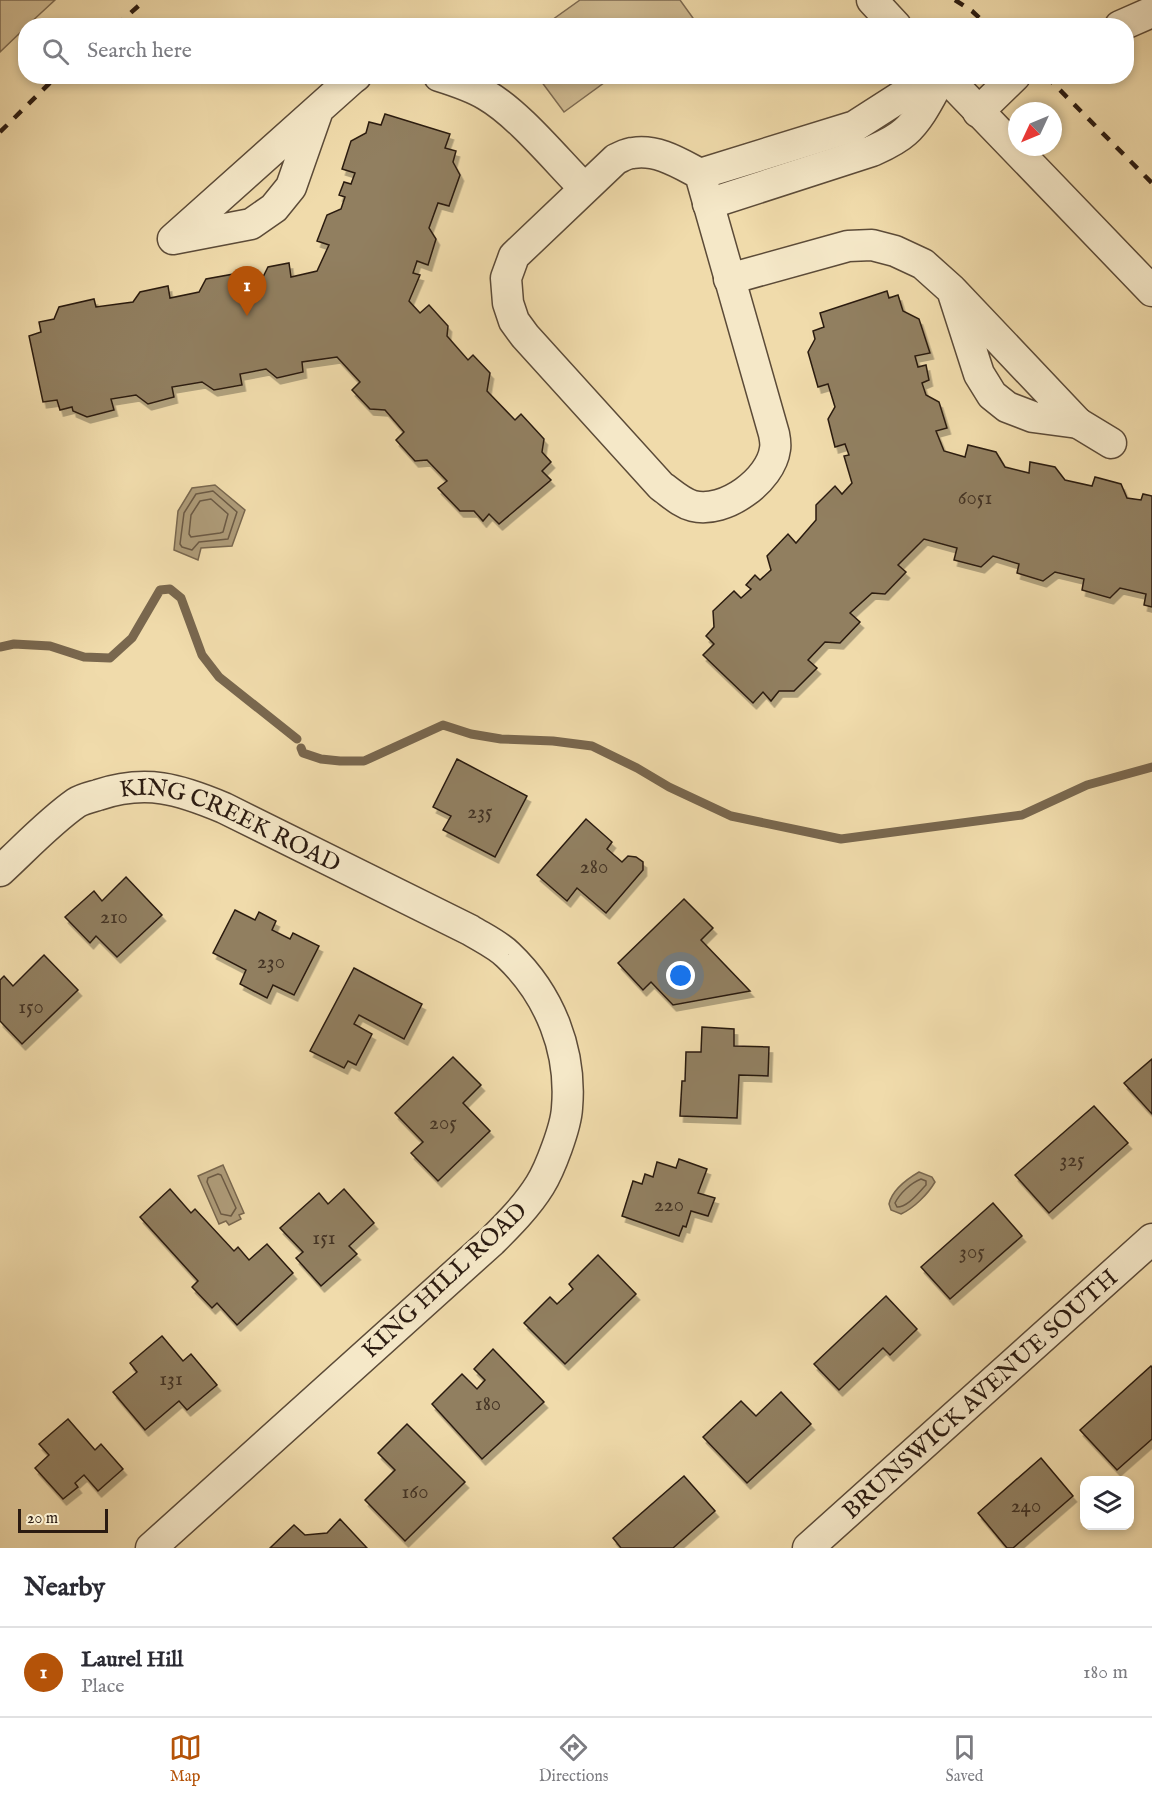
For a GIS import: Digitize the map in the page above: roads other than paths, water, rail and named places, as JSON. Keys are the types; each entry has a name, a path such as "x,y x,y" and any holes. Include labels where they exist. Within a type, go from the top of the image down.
{"street":[{"path":"872,0 889,18"},
{"path":"1134,20 1152,12"},
{"path":"318,110 291,187 274,208 251,224 161,241 347,84"},
{"path":"464,84 488,96 518,120 584,188"},
{"path":"700,174 774,434 775,449 769,464 750,489 732,501 711,507 693,506 661,486 525,336 514,321 508,303 506,278 514,256 615,159 632,153 650,152 670,158 700,174 855,126 908,92 925,84"},
{"path":"708,204 872,151 892,141 906,132 937,84"},
{"path":"950,84 1152,291"},
{"path":"978,112 1007,84"},
{"path":"729,279 848,246 872,245 895,251 923,264 952,290 1078,423 1111,443"},
{"path":"952,290 979,374 992,395 1007,407 1033,417 1078,423"},
{"name":"KING CREEK ROAD","path":"0,871 78,801 137,786 165,788 196,796 224,808 470,930"},
{"name":"KING HILL ROAD","path":"151,1548 492,1241 518,1215 540,1185 555,1152 567,1110 567,1065 555,1024 536,987 507,954 470,930"},
{"name":"BRUNSWICK AVENUE SOUTH","path":"808,1548 1152,1239"}],"water":[{"path":"215,485 245,510 232,546 201,548 198,560 174,550 178,511 192,488"},
{"path":"223,1165 244,1213 239,1215 241,1219 229,1225 226,1221 219,1224 198,1176"},
{"path":"919,1172 932,1177 935,1182 932,1187 911,1208 901,1214 891,1210 889,1204 893,1194"}],"waterway":[{"path":"0,647 14,644 50,646 84,657 110,658 132,638 160,590 170,589 181,598 202,655 219,677 297,739"},
{"path":"301,748 303,753 321,759 364,761 443,725 471,734 501,739 553,741 592,746 669,787 731,816 841,839 1022,815 1087,785 1152,767"}],"railway":[{"path":"125,18 145,0"},
{"path":"955,0 979,18"},
{"path":"0,132 49,84"},
{"path":"1054,84 1152,183"}],"place":[{"name":"Laurel Hill","path":"247,316"}]}
